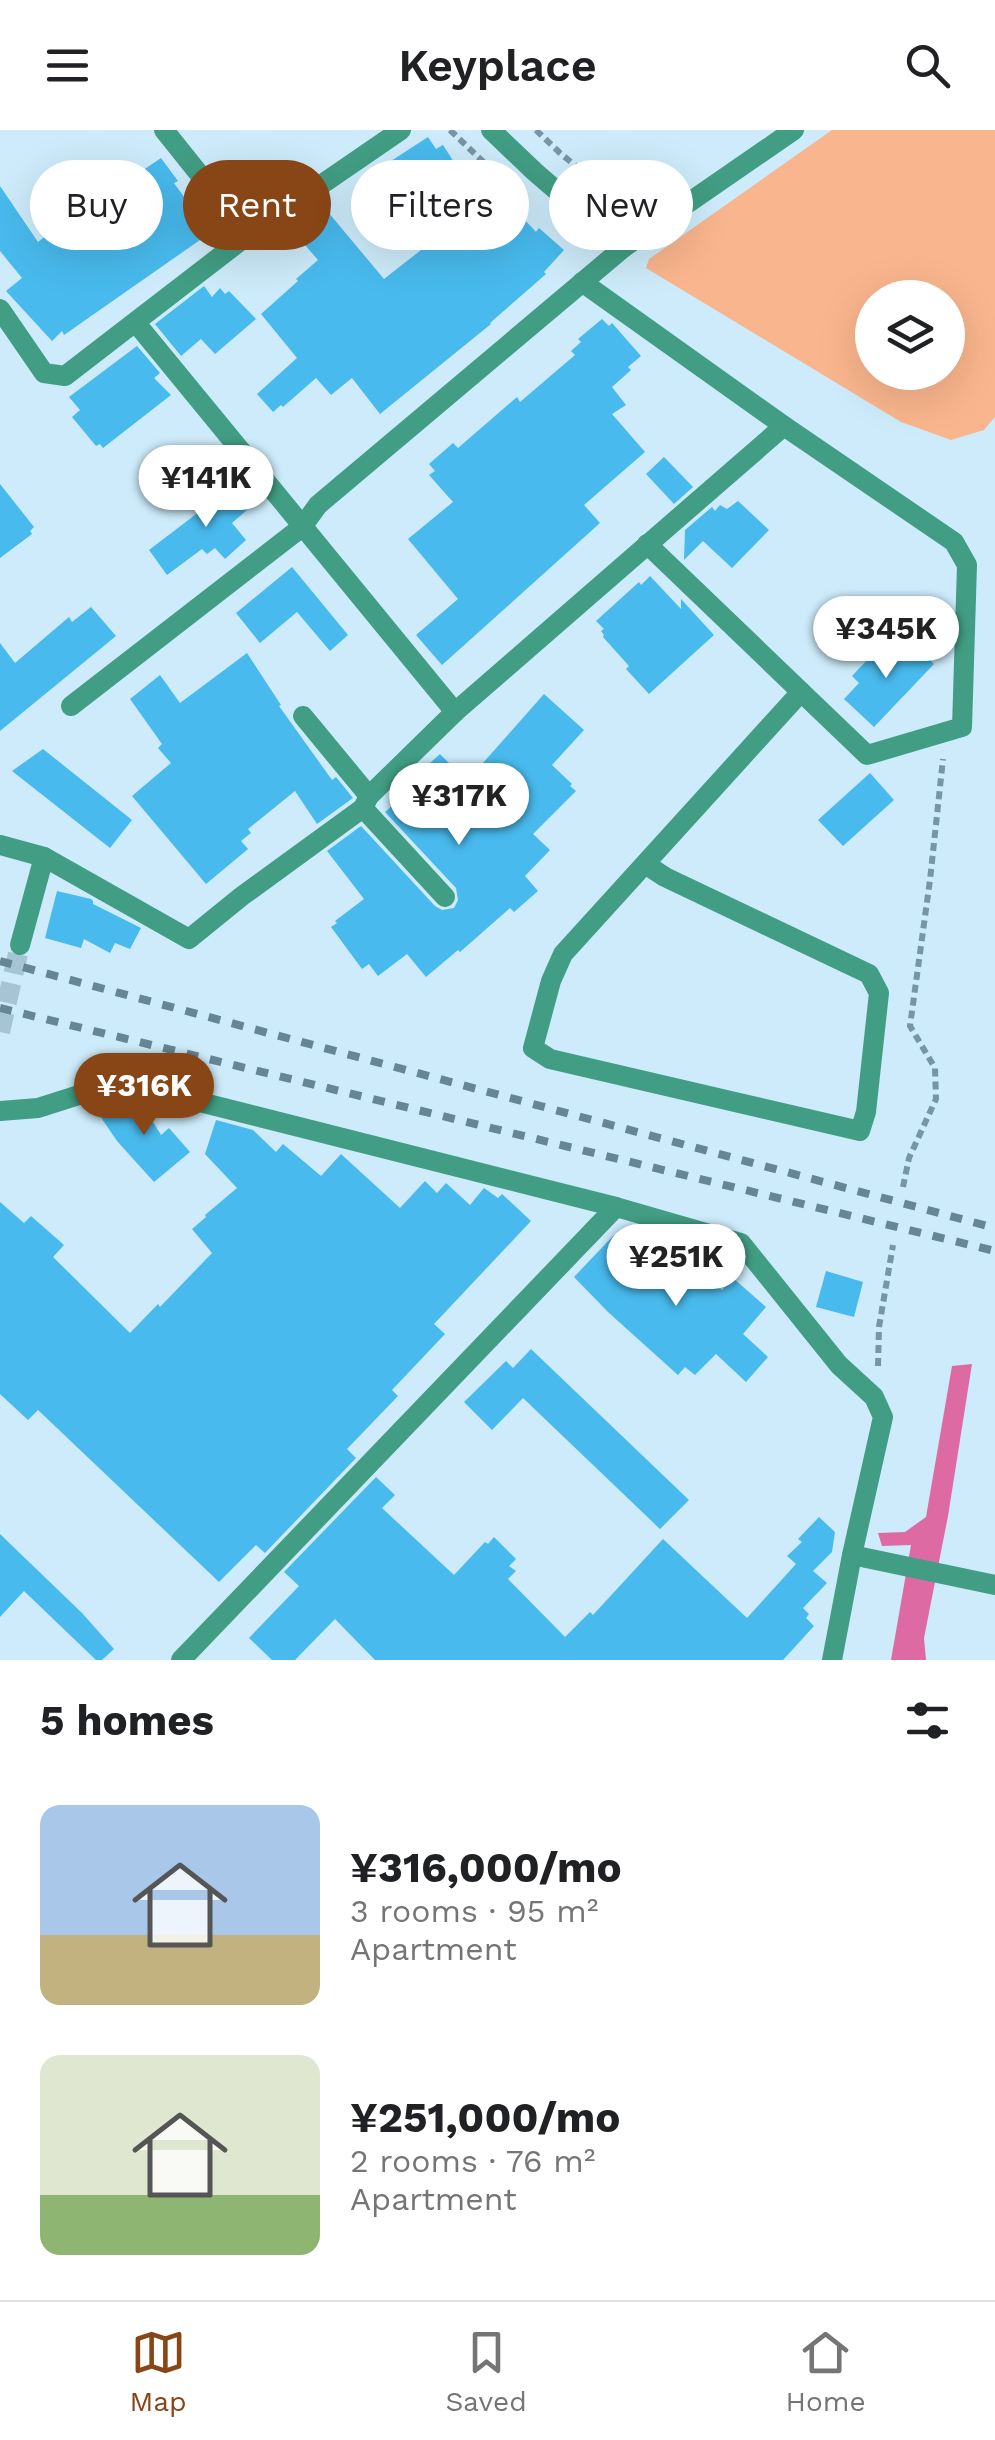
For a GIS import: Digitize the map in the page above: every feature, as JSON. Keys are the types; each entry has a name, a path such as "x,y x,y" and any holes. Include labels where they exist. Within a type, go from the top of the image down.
{"street":[{"path":"164,130 188,160"},
{"path":"331,178 401,130"},
{"path":"491,130 549,184"},
{"path":"693,200 794,130"},
{"path":"0,308 44,373 65,376 229,250"},
{"path":"71,706 302,527 318,505 621,250"},
{"path":"582,282 954,542 967,565 962,727 867,755 648,544"},
{"path":"136,323 454,712"},
{"path":"0,845 44,856 189,939 366,802 454,712 784,426"},
{"path":"645,864 665,878 869,974 879,993 866,1112 860,1132 550,1059 533,1048 562,954 800,692"},
{"path":"303,716 366,802 446,896"},
{"path":"20,945 44,856"},
{"path":"0,1111 38,1108 126,1080 176,1096 616,1206 740,1243 839,1365 874,1397 882,1417 863,1557 832,1660"},
{"path":"180,1660 616,1206"},
{"path":"863,1557 995,1585"}],"path":[{"path":"536,130 572,160"},
{"path":"903,1186 909,1158 936,1099 935,1068 910,1026 910,1009 930,880 943,733"},
{"path":"874,1397 879,1327 893,1245"}],"shaded area":[{"path":"832,130 995,130 995,417 984,430 951,440 901,422 646,268 649,259 662,250 693,250 693,228"},
{"path":"972,1364 924,1638 926,1660 891,1660 911,1545 882,1546 878,1533 905,1532 926,1517 952,1366"}],"building":[{"path":"428,137 436,149 443,145 453,160 393,160"},
{"path":"163,161 183,196 186,250 52,341 6,291 22,278 0,251 0,186 30,230 30,250 163,250"},
{"path":"331,216 351,240 351,250 360,250 384,279 421,250 529,250 529,224 549,237 549,250 564,250 546,274 491,324 380,414 352,378 331,395 316,378 273,412 257,394 297,358 261,314 318,260 309,250 331,250"},
{"path":"204,286 212,297 220,288 225,294 229,291 256,319 215,354 201,339 181,356 155,324"},
{"path":"602,319 609,326 612,323 641,356 612,387 626,405 612,414 645,452 584,505 600,523 442,665 416,635 458,599 408,539 453,502 429,475 435,471 429,464 453,443 458,448 517,397 520,402 575,355 571,351 581,342 578,339"},
{"path":"137,346 160,373 154,378 171,395 103,448 100,444 96,446 72,417 80,410 69,397"},
{"path":"664,457 693,487 674,504 646,474"},
{"path":"233,479 254,504 232,523 246,540 225,559 215,548 207,554 202,549 167,575 149,550 212,502 209,499"},
{"path":"0,484 34,527 32,534 0,558"},
{"path":"738,501 769,530 732,568 703,541 684,560 685,530 712,507 715,511 720,505 727,509"},
{"path":"292,567 348,635 330,651 297,612 260,643 236,613"},
{"path":"650,576 681,609 681,599 714,635 649,694 626,669 629,666 603,637 604,629 596,621"},
{"path":"91,607 116,636 0,731 0,643 15,663 69,617 72,622"},
{"path":"885,641 905,660 917,647 934,664 874,727 844,699 859,683 852,676"},
{"path":"247,653 332,780 336,777 353,798 317,824 295,791 248,829 251,833 241,841 248,849 206,884 132,796 171,763 130,699 160,675 180,703"},
{"path":"544,694 584,730 552,765 576,791 533,834 550,850 525,876 538,891 514,912 510,908 426,977 407,954 378,976 369,964 362,969 331,927 364,899 327,851 361,826 435,906 442,910 454,908 458,900 456,888 385,812 423,778 419,773 440,754 467,781"},
{"path":"43,749 132,820 110,848 12,771"},
{"path":"870,773 894,800 843,846 818,820"},
{"path":"57,891 91,899 93,904 141,928 130,949 115,943 110,953 84,939 81,948 45,938"},
{"path":"132,1096 139,1099 161,1135 169,1128 190,1152 154,1182 100,1116"},
{"path":"216,1120 253,1130 276,1152 283,1144 321,1176 341,1154 400,1208 425,1181 437,1193 446,1183 470,1205 484,1188 498,1198 502,1194 531,1221 434,1324 445,1334 392,1390 398,1396 347,1449 356,1458 265,1553 256,1545 219,1582 38,1410 28,1420 0,1394 0,1202 24,1223 31,1216 64,1245 53,1257 130,1333 212,1253 192,1229 237,1188 205,1154"},
{"path":"613,1236 645,1266 666,1243 722,1290 733,1278 766,1307 743,1334 768,1357 746,1382 716,1354 695,1375 685,1367 678,1375 574,1277"},
{"path":"826,1271 863,1282 854,1317 816,1307"},
{"path":"531,1349 689,1500 660,1529 523,1398 492,1430 464,1402 506,1361 513,1368"},
{"path":"376,1477 395,1495 382,1508 454,1575 494,1537 516,1559 509,1566 516,1571 508,1579 565,1637 590,1612 593,1615 663,1539 747,1618 796,1564 787,1556 819,1517 835,1532 832,1552 813,1571 827,1583 803,1608 814,1626 783,1660 375,1660 335,1619 295,1660 272,1660 249,1638 299,1586 284,1572"},
{"path":"0,1534 114,1649 102,1660 96,1660 24,1591 0,1617"}],"tunnel":[{"path":"0,1032 20,945"}],"railway":[{"path":"0,961 995,1228"},
{"path":"0,1008 995,1251"}]}
